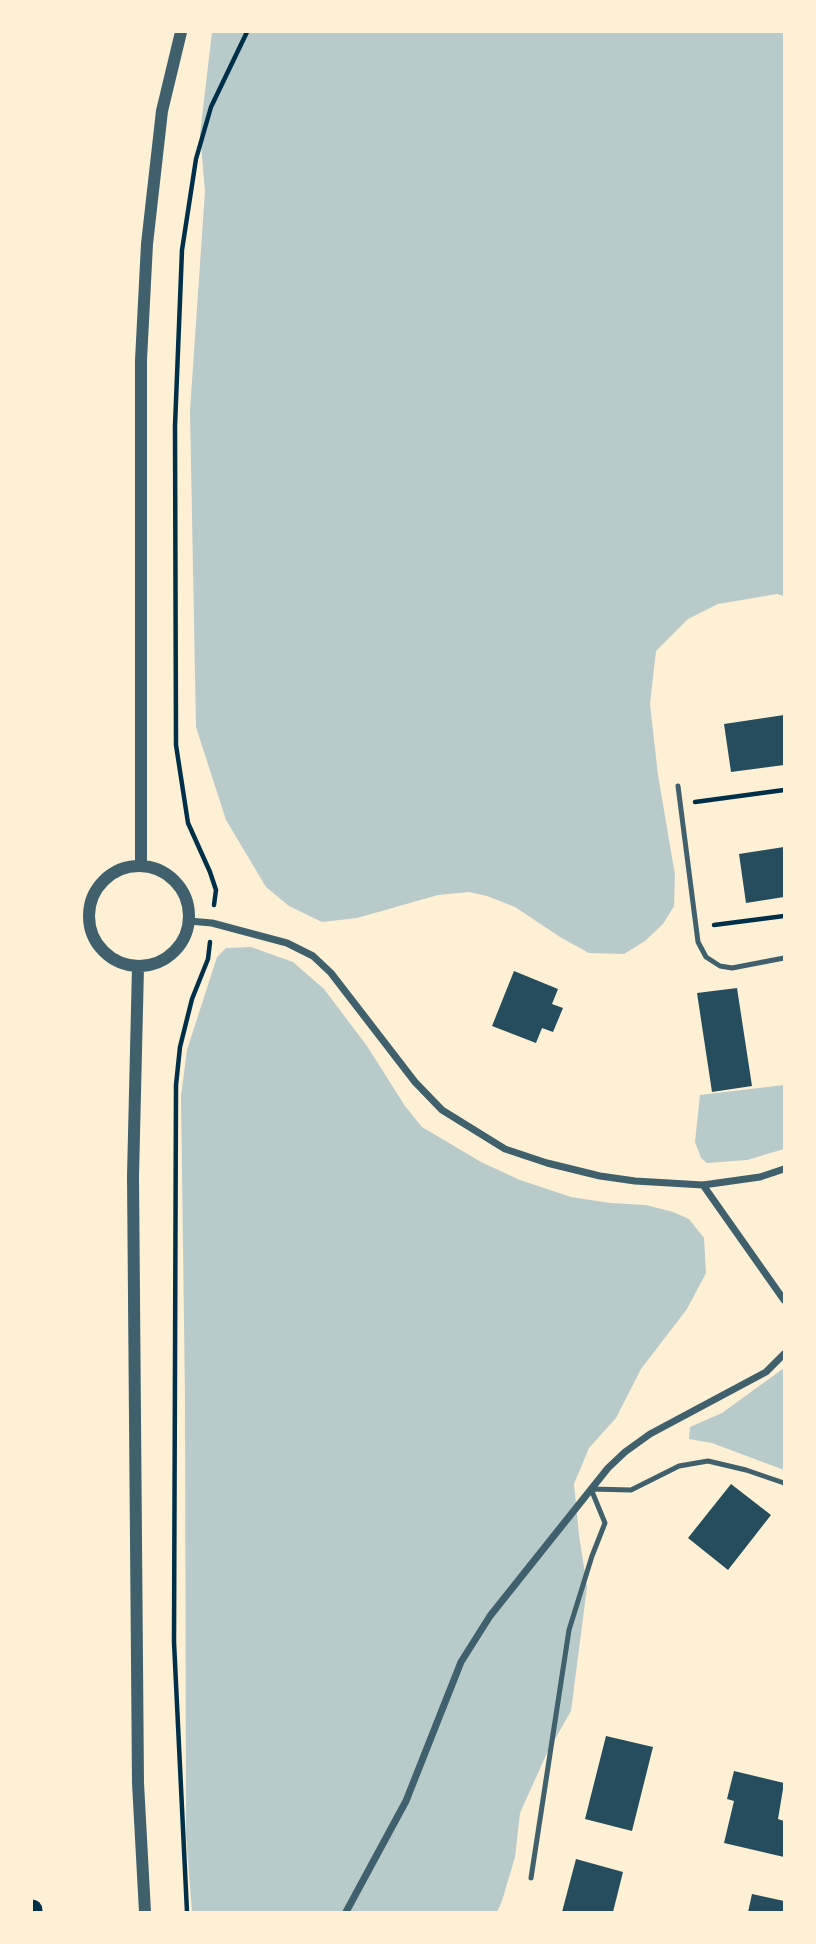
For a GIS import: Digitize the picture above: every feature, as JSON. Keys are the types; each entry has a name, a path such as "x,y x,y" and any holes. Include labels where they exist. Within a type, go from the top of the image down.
{"street":[{"path":"141,866 141,360 147,244 162,111 181,32"},
{"path":"141,866 157,869 171,878 185,898 189,921 186,936 172,953 153,965 138,967 122,964 108,956 97,945 90,930 88,915 99,885 111,874 141,866"},
{"path":"189,921 212,923 287,943 313,956 331,973 415,1082 442,1110 505,1149 547,1163 600,1176 635,1181 703,1185 760,1177 785,1169"},
{"path":"138,967 134,1176 137,1742 145,1913"},
{"path":"703,1185 785,1300"},
{"path":"346,1913 406,1801 461,1662 490,1616 591,1489 625,1452 650,1434 766,1372 785,1354"}],"lane":[{"path":"678,786 698,942 706,957 720,967 733,968 785,958"},
{"path":"531,1878 569,1630 592,1556 606,1522 591,1489 631,1490 679,1465 708,1461 785,1483"}],"path":[{"path":"187,1913 174,1642 176,1085 180,1047 192,999 208,958 216,890 188,823 176,745 174,426 182,250 196,159 211,107 247,32"},
{"path":"680,804 785,790"},
{"path":"696,928 785,916"}],"shaded area":[{"path":"212,32 784,32 784,596 777,594 718,604 688,619 656,651 650,704 658,775 675,875 674,906 663,924 645,941 624,954 589,953 515,907 469,892 438,895 357,918 322,922 289,906 266,887 226,820 196,727 190,410 205,191 200,134"},
{"path":"251,947 293,962 324,989 422,1127 481,1162 520,1180 571,1197 646,1205 673,1212 689,1219 704,1238 706,1273 687,1309 641,1369 616,1418 589,1448 574,1484 587,1587 571,1711 547,1753 520,1813 515,1857 497,1912 192,1912 186,1835 181,1096 187,1050 217,957 226,948"},
{"path":"784,1085 784,1149 747,1160 707,1163 701,1158 695,1142 700,1095"},
{"path":"784,1368 784,1470 712,1443 689,1439 690,1427 722,1413"}],"building":[{"path":"784,715 784,765 731,772 724,724"},
{"path":"784,847 784,897 746,903 739,854"},
{"path":"514,971 558,989 552,1004 563,1008 553,1032 542,1028 536,1043 492,1026"},
{"path":"737,988 752,1086 712,1092 697,993"},
{"path":"731,1484 771,1515 728,1570 688,1538"},
{"path":"606,1736 653,1747 632,1831 585,1819"},
{"path":"734,1771 784,1783 778,1819 784,1821 784,1857 724,1843 734,1801 727,1799"},
{"path":"576,1859 623,1872 613,1912 562,1912"},
{"path":"752,1894 784,1901 784,1912 748,1912"}]}
